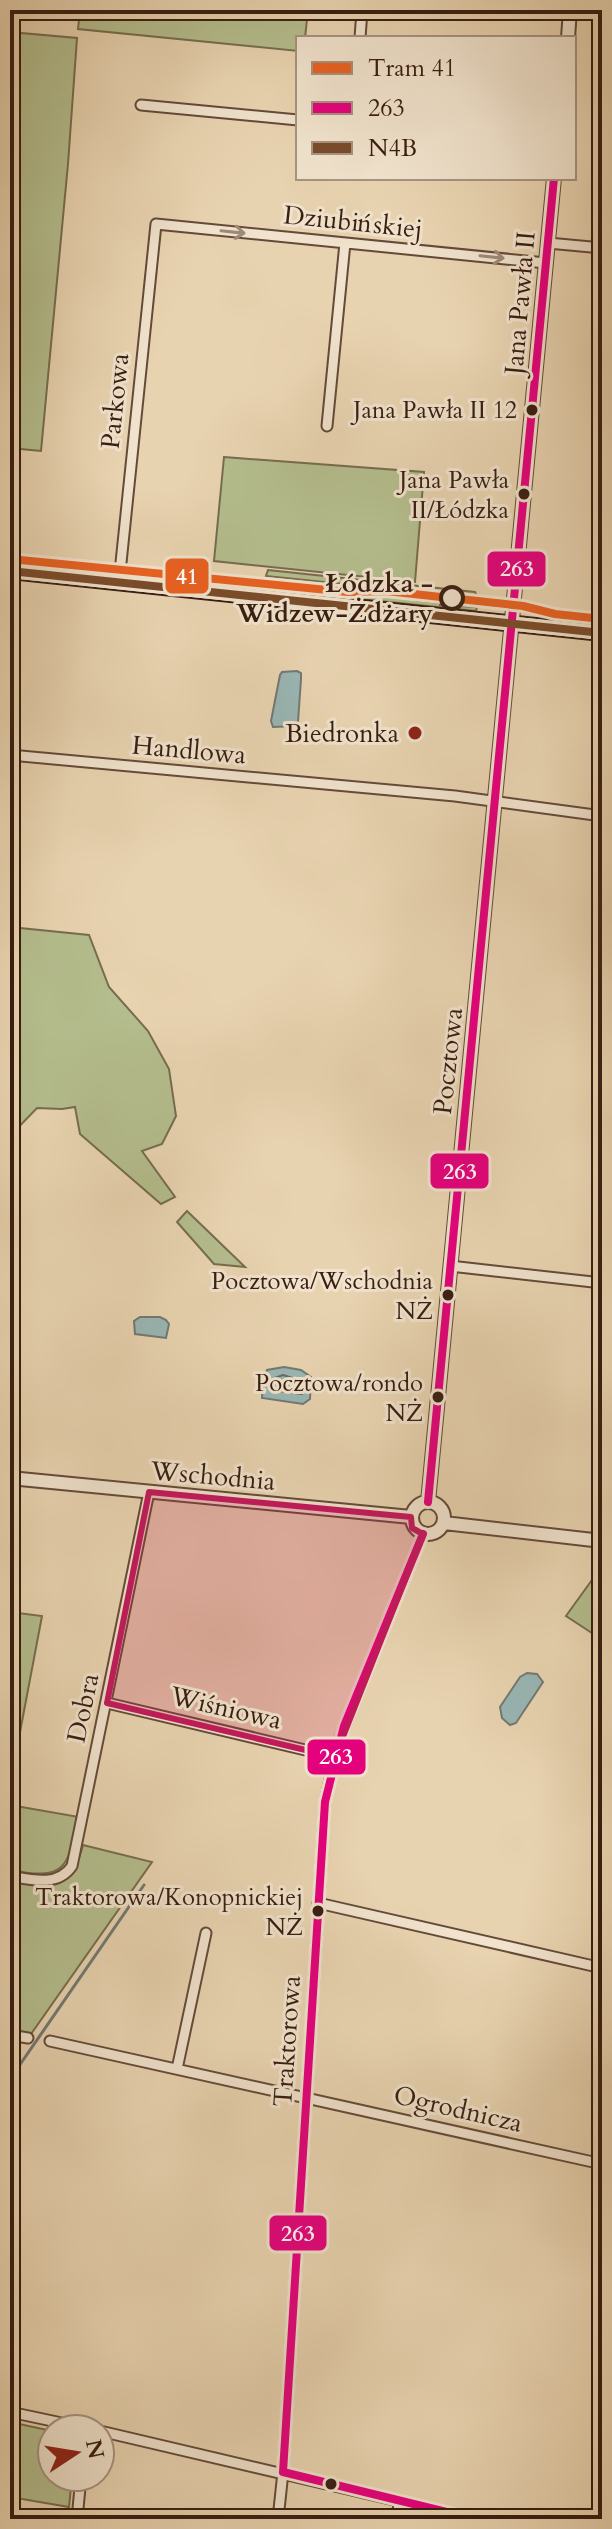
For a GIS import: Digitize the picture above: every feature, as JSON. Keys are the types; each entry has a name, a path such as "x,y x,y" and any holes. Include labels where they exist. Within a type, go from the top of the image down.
{"main road":[{"path":"10,571 602,633"}],"street":[{"path":"360,36 362,10"},
{"path":"568,36 570,10"},
{"path":"141,105 296,120"},
{"name":"Jana Pawła II","path":"512,624 554,180"},
{"name":"Dziubińskiej","path":"156,224 546,263"},
{"name":"Parkowa","path":"119,582 156,224"},
{"path":"327,426 345,243"},
{"path":"548,243 602,248"},
{"name":"Pocztowa","path":"428,1502 512,624"},
{"name":"Handlowa","path":"10,755 496,801 602,816"},
{"path":"450,1266 602,1283"},
{"name":"Wschodnia","path":"10,1478 411,1517"},
{"name":"Dobra","path":"10,1876 51,1880 64,1876 72,1866 149,1492"},
{"path":"428,1502 440,1507 444,1523 437,1532 423,1534 414,1527 411,1517 416,1506 428,1502"},
{"path":"444,1523 602,1541"},
{"name":"Traktorowa","path":"278,2519 325,1802 344,1726 423,1534"},
{"name":"Wiśniowa","path":"107,1703 335,1757"},
{"path":"318,1903 602,1968"},
{"path":"177,2069 206,1933"},
{"path":"10,2035 28,2038"},
{"name":"Ogrodnicza","path":"50,2041 602,2164"},
{"path":"10,2412 36,2418"},
{"path":"116,2435 475,2519"},
{"path":"77,2519 79,2493"},
{"path":"396,2519 400,2501"}],"highlighted area":[{"path":"149,1492 411,1517 412,1528 423,1534 335,1757 107,1703"}],"green space":[{"path":"80,10 308,10 305,36 296,36 296,51 78,29"},
{"path":"10,32 77,38 41,451 10,448"},
{"path":"224,457 424,472 415,582 214,561"},
{"path":"268,570 475,592 478,598 266,576"},
{"path":"265,586 348,594 387,594 415,597 415,600 440,605 477,607 476,611 264,589"},
{"path":"10,927 89,935 109,987 148,1031 169,1069 176,1116 162,1144 142,1151 175,1197 161,1204 80,1134 75,1107 37,1108 10,1136"},
{"path":"187,1211 245,1267 214,1264 177,1222"},
{"path":"602,1566 602,1633 598,1637 566,1616"},
{"path":"10,1612 42,1616 10,1785"},
{"path":"10,1805 79,1817 71,1848 61,1867 43,1874 10,1870"},
{"path":"83,1845 152,1862 31,2034 10,2030 10,1881 37,1886 58,1884 72,1871"},
{"path":"10,2422 36,2428 36,2493 70,2493 69,2507 10,2497"}],"water":[{"path":"282,672 301,673 298,722 296,726 273,727 271,721 280,675"},
{"path":"140,1317 166,1320 169,1324 166,1338 135,1334 134,1321"},
{"path":"284,1367 301,1370 311,1377 310,1399 303,1404 262,1398 267,1370"},
{"path":"527,1673 537,1674 543,1682 516,1723 510,1725 502,1718 500,1707 520,1677"}],"waterway":[{"path":"10,2079 144,1885"}],"tram line":[{"name":"41","path":"10,559 348,592 386,591 523,606 555,614 602,619"}],"transit line":[{"name":"263","path":"428,1502 554,180"},
{"name":"N4B","path":"10,571 602,633"},
{"name":"263","path":"283,2472 325,1802 344,1726 423,1534"},
{"name":"263","path":"283,2472 475,2519"}],"place":[{"name":"Jana Pawła II 12","path":"532,410"},
{"name":"Jana Pawła II/Łódzka","path":"524,494"},
{"name":"Łódzka - Widzew-Żdżary","path":"452,598"},
{"name":"Biedronka","path":"415,733"},
{"name":"Pocztowa/Wschodnia NŻ","path":"448,1295"},
{"name":"Pocztowa/rondo NŻ","path":"438,1397"},
{"name":"Traktorowa/Konopnickiej NŻ","path":"318,1911"}]}
